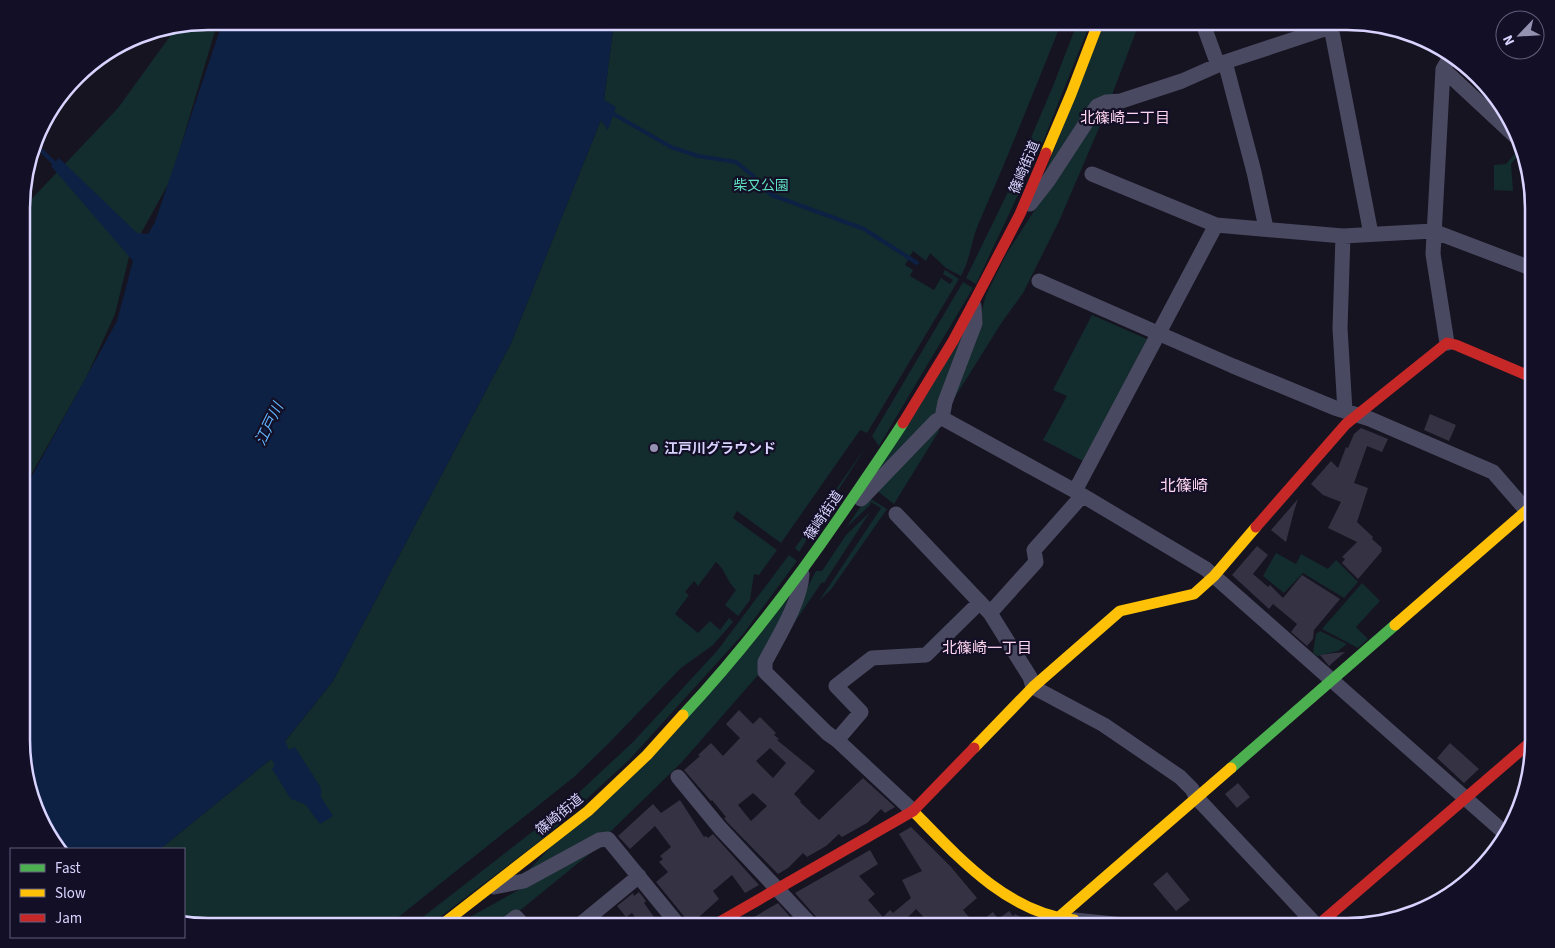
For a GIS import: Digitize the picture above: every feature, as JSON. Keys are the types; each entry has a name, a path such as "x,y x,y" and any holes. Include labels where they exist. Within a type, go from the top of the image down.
{"street":[{"name":"篠崎街道","path":"452,918 588,811 647,754 694,704 775,607 802,571 898,431 953,341 1020,214 1071,94 1096,30"},
{"path":"1206,30 1222,64 1254,172 1266,228"},
{"path":"1020,214 1040,193 1097,106 1106,102 1120,102 1182,81 1222,64 1319,30"},
{"path":"1340,30 1371,234"},
{"path":"1447,343 1433,254 1433,230 1443,69 1448,61"},
{"path":"1443,69 1506,128"},
{"path":"1092,174 1216,224 1343,236 1433,230 1525,266"},
{"path":"837,740 861,712 836,686 872,658 926,655 1036,562 1034,550 1079,494 1159,332 1216,224"},
{"path":"1343,236 1340,328 1351,413"},
{"path":"1039,281 1233,366 1493,472 1525,509"},
{"path":"942,418 945,402 974,322 974,302"},
{"path":"726,918 912,811 1033,688 1120,611 1194,594 1214,576 1346,424 1351,413 1447,343 1525,374"},
{"path":"942,418 1079,494 1206,569 1501,829"},
{"path":"846,509 853,508 936,421 942,418"},
{"path":"896,514 985,607 1030,677 1033,688 1104,725 1180,777 1192,789 1196,797 1309,918"},
{"path":"1057,918 1525,515"},
{"path":"802,571 802,583 797,597 765,662 765,672 827,733 837,740 986,880 1015,901 1044,914 1048,918"},
{"path":"1326,918 1525,747"},
{"path":"678,777 720,828 806,918"},
{"path":"490,888 524,881 604,838 608,839 673,918"},
{"path":"588,918 639,876"}],"green space":[{"path":"215,30 171,179 130,253 115,314 86,378 30,477 30,201 118,108 172,33"},
{"name":"柴又公園","path":"613,30 1058,30 978,225 961,276 946,268 930,253 926,261 913,251 905,265 913,270 910,276 934,290 941,278 950,284 953,280 943,274 945,270 959,279 867,433 860,430 781,543 737,511 733,518 777,550 759,575 754,574 750,600 738,616 725,605 736,590 716,562 698,586 694,581 685,592 689,595 675,614 698,633 710,621 720,630 729,618 733,622 713,645 681,668 574,777 397,918 196,918 185,916 185,848 161,848 271,759 333,681 511,343 601,120 608,130 604,100"},
{"path":"1075,30 1087,30 1042,144 976,284 966,278 1008,192"},
{"path":"1101,30 1137,30 1112,95 1042,180"},
{"path":"1108,107 1060,219 1023,293 1002,322 950,405 986,295 1007,253 1099,110"},
{"path":"1516,152 1517,156 1511,164 1513,191 1494,190 1494,165 1506,164"},
{"path":"963,282 973,288 879,446 872,436"},
{"path":"1092,315 1147,339 1083,461 1043,440 1067,396 1053,390"},
{"path":"970,323 935,416 871,482"},
{"path":"938,428 939,431 894,504 876,490"},
{"path":"867,445 799,552 795,548"},
{"path":"869,498 887,509 832,588 819,601 881,508 871,502 846,528"},
{"path":"870,512 824,583 822,582 771,657 816,571 822,571 846,535"},
{"path":"1276,553 1296,564 1301,554 1328,569 1336,560 1358,582 1344,598 1303,573 1284,593 1263,576"},
{"path":"789,555 797,561 744,633 629,760 545,837 439,918 422,918 559,811 633,742 717,651"},
{"path":"1362,583 1380,601 1356,627 1368,639 1358,648 1322,629"},
{"path":"796,591 759,674 682,762 610,832 524,875"},
{"path":"1320,631 1347,644 1338,651 1317,656 1313,653 1316,634"},
{"path":"603,843 518,912 516,910 506,918 468,918"}],"water":[{"name":"江戸川","path":"220,30 613,30 604,100 616,107 608,130 601,120 511,343 333,681 285,741 289,750 295,747 321,788 321,797 333,816 320,824 305,804 291,799 272,769 275,765 271,759 161,848 66,848 48,819 39,797 33,775 30,752 30,479 117,321 133,261 51,166 59,158 137,233 148,234 155,222"}],"building":[{"path":"1430,414 1456,425 1449,441 1424,430"},
{"path":"1361,428 1388,439 1382,452 1367,446 1354,483 1368,488 1357,522 1382,548 1382,551 1358,579 1342,563 1345,559 1342,557 1357,542 1328,528 1341,502 1323,495 1311,484 1331,461 1338,468 1346,447 1348,448 1354,434"},
{"path":"1298,499 1294,511 1286,542 1271,530"},
{"path":"1257,546 1268,555 1253,574 1268,587 1270,585 1283,598 1302,575 1340,599 1314,630 1313,639 1307,646 1291,632 1297,624 1273,604 1269,609 1232,575"},
{"path":"1345,652 1329,666 1320,655 1334,653"},
{"path":"739,710 753,724 760,717 776,733 774,735 779,739 777,740 815,771 794,794 819,820 863,778 895,807 885,813 881,809 867,823 842,837 839,834 826,846 807,857 803,853 788,868 778,874 727,822 724,818 726,817 712,800 684,770 711,743 723,756 740,738 726,724","holes":["770,748 786,763 773,778 756,761","753,793 767,806 751,821 738,805"]},
{"path":"1450,743 1479,769 1464,783 1437,758"},
{"path":"1238,783 1250,797 1237,808 1225,794"},
{"path":"680,800 704,837 708,838 713,834 759,885 745,893 732,875 713,891 719,899 700,918 685,918 656,882 668,872 659,862 663,859 660,856 671,847 655,826 630,849 618,836 653,804 661,813"},
{"path":"911,827 951,867 977,898 963,910 970,918 924,918 916,909 907,918 817,918 795,893 870,850 878,864 859,876 875,894 868,900 883,917 890,910 893,913 911,898 902,880 922,871 899,834"},
{"path":"1167,872 1190,900 1176,911 1153,884"},
{"path":"639,892 655,918 636,918 632,913 626,917 617,906 633,893 634,896"},
{"path":"778,903 791,918 752,918"},
{"path":"1009,911 1013,916 1015,914 1023,918 999,918"},
{"path":"993,912 997,918 985,918"}],"waterway":[{"path":"610,112 671,147 698,156 736,162 772,195 864,229 917,263"},
{"path":"42,151 56,165"}],"traffic: fast":[{"path":"683,715 746,643 785,593 841,515 903,423"},
{"path":"1231,768 1395,625"}],"traffic: slow":[{"path":"1046,153 1096,30"},
{"path":"1395,625 1525,512"},
{"path":"974,748 1033,687 1120,611 1194,594 1214,576 1256,527"},
{"path":"451,918 588,811 647,755 683,715"},
{"path":"1058,918 1231,768"},
{"path":"913,811 947,846 985,880 1027,906 1050,915 1064,918"}],"traffic: jam":[{"path":"903,423 953,341 974,302 1020,214 1046,153"},
{"path":"1256,527 1346,424 1447,343 1525,374"},
{"path":"1326,918 1525,747"},
{"path":"727,918 913,811 974,748"}],"place":[{"name":"江戸川グラウンド","path":"654,448"}],"district":[{"name":"北篠崎二丁目","path":"1125,118"},
{"name":"北篠崎","path":"1184,485"},
{"name":"北篠崎一丁目","path":"987,648"}]}
